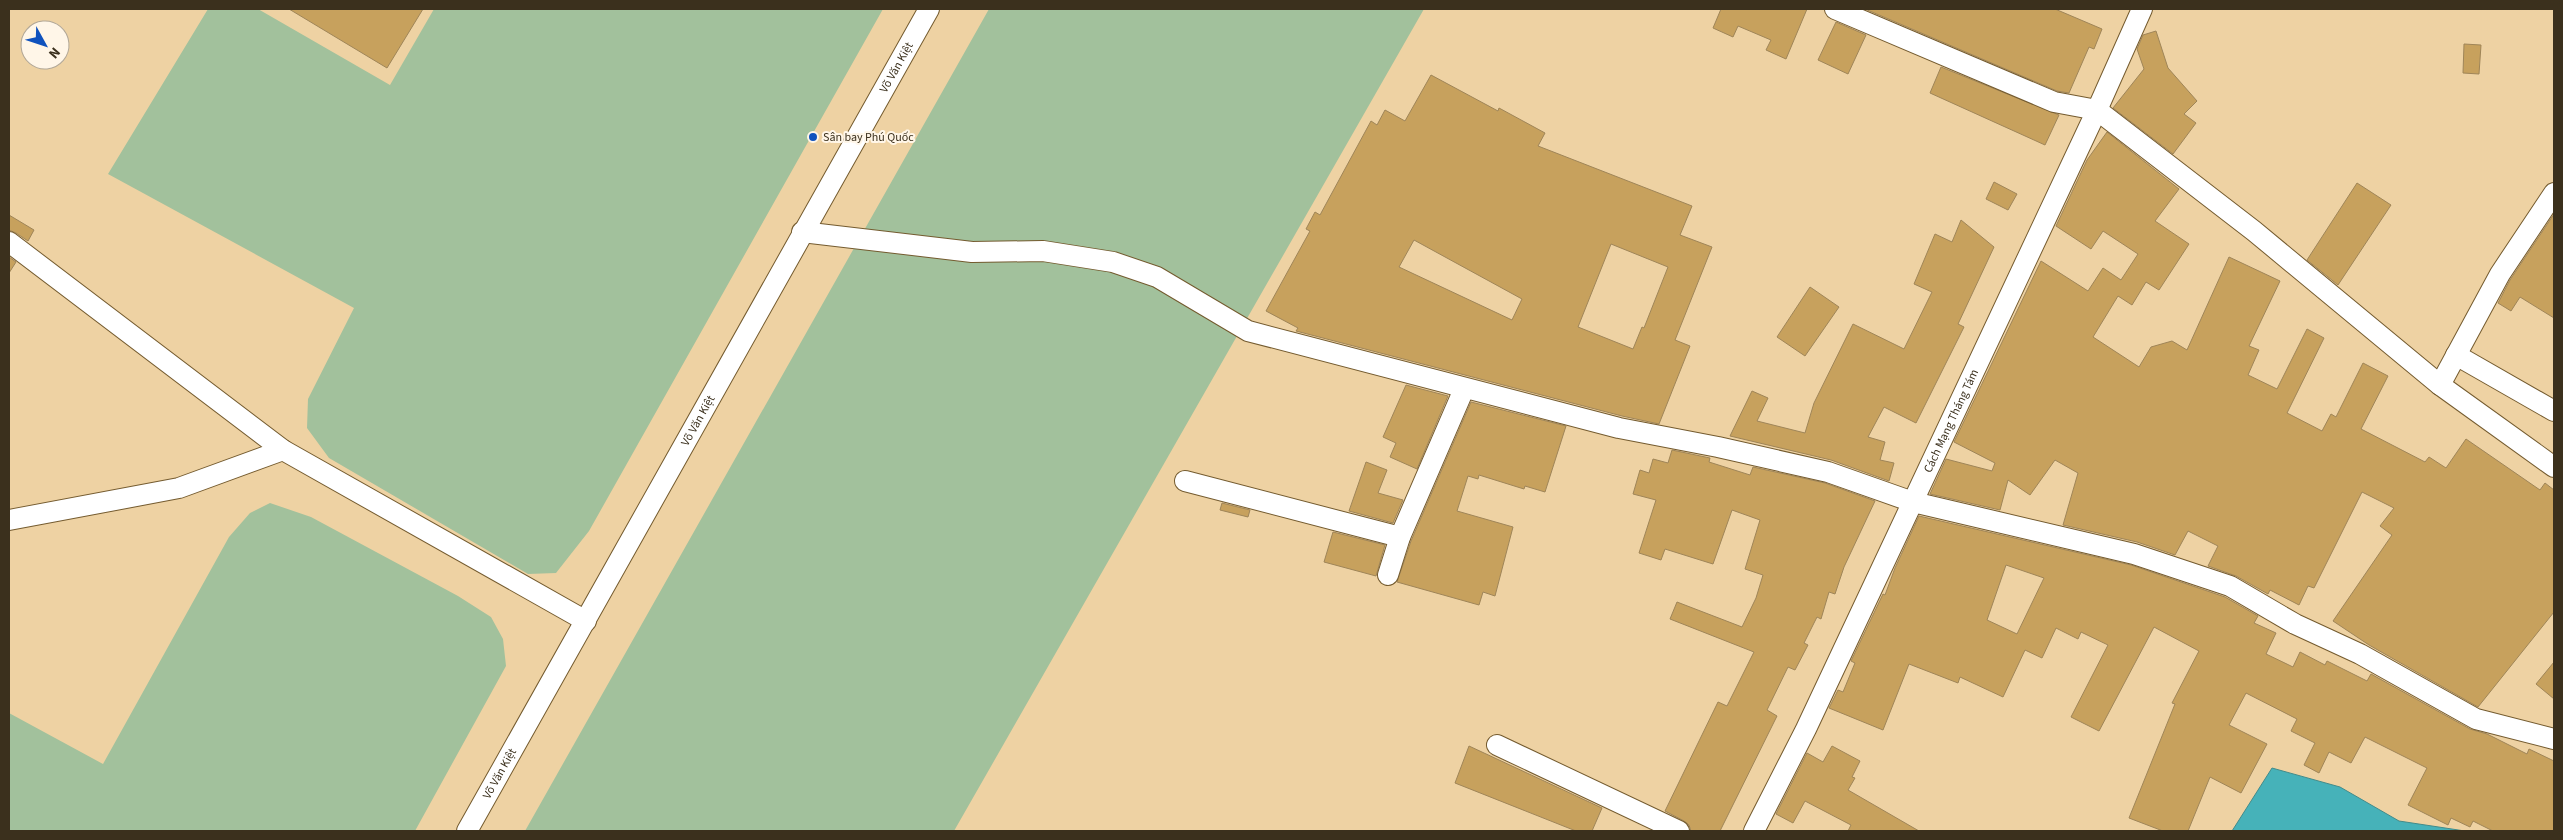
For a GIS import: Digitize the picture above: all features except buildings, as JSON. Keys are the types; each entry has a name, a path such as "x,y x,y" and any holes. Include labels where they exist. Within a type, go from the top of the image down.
{"street":[{"name":"Võ Văn Kiệt","path":"467,831 802,232 930,9"},
{"path":"1835,9 2054,102 2097,110 2254,231 2440,385 2554,467"},
{"name":"Cách Mạng Tháng Tám","path":"1758,830 1914,502 2097,110 2142,9"},
{"path":"2440,385 2500,274 2554,193"},
{"path":"802,232 972,252 1043,251 1113,262 1157,277 1248,331 1619,428 1718,447 1828,472 1914,502 2134,554 2230,586 2295,624 2360,654 2476,719 2554,739"},
{"path":"9,242 283,450 586,621"},
{"path":"2456,355 2554,411"},
{"path":"1388,575 1400,536 1464,389"},
{"path":"9,520 179,488 283,450"},
{"path":"1185,481 1400,536"},
{"path":"1497,745 1679,831"}],"green space":[{"path":"208,9 258,9 390,85 434,9 883,9 589,531 556,573 528,574 329,458 307,428 308,399 354,308 108,174"},
{"path":"989,9 1424,9 954,831 525,831"},
{"path":"270,503 311,517 458,596 491,617 503,639 506,666 415,831 9,831 9,713 103,764 229,537 250,513"}],"water":[{"path":"2272,768 2340,787 2399,821 2465,831 2232,831"}],"place":[{"name":"Sân bay Phú Quốc","path":"813,137"}]}
